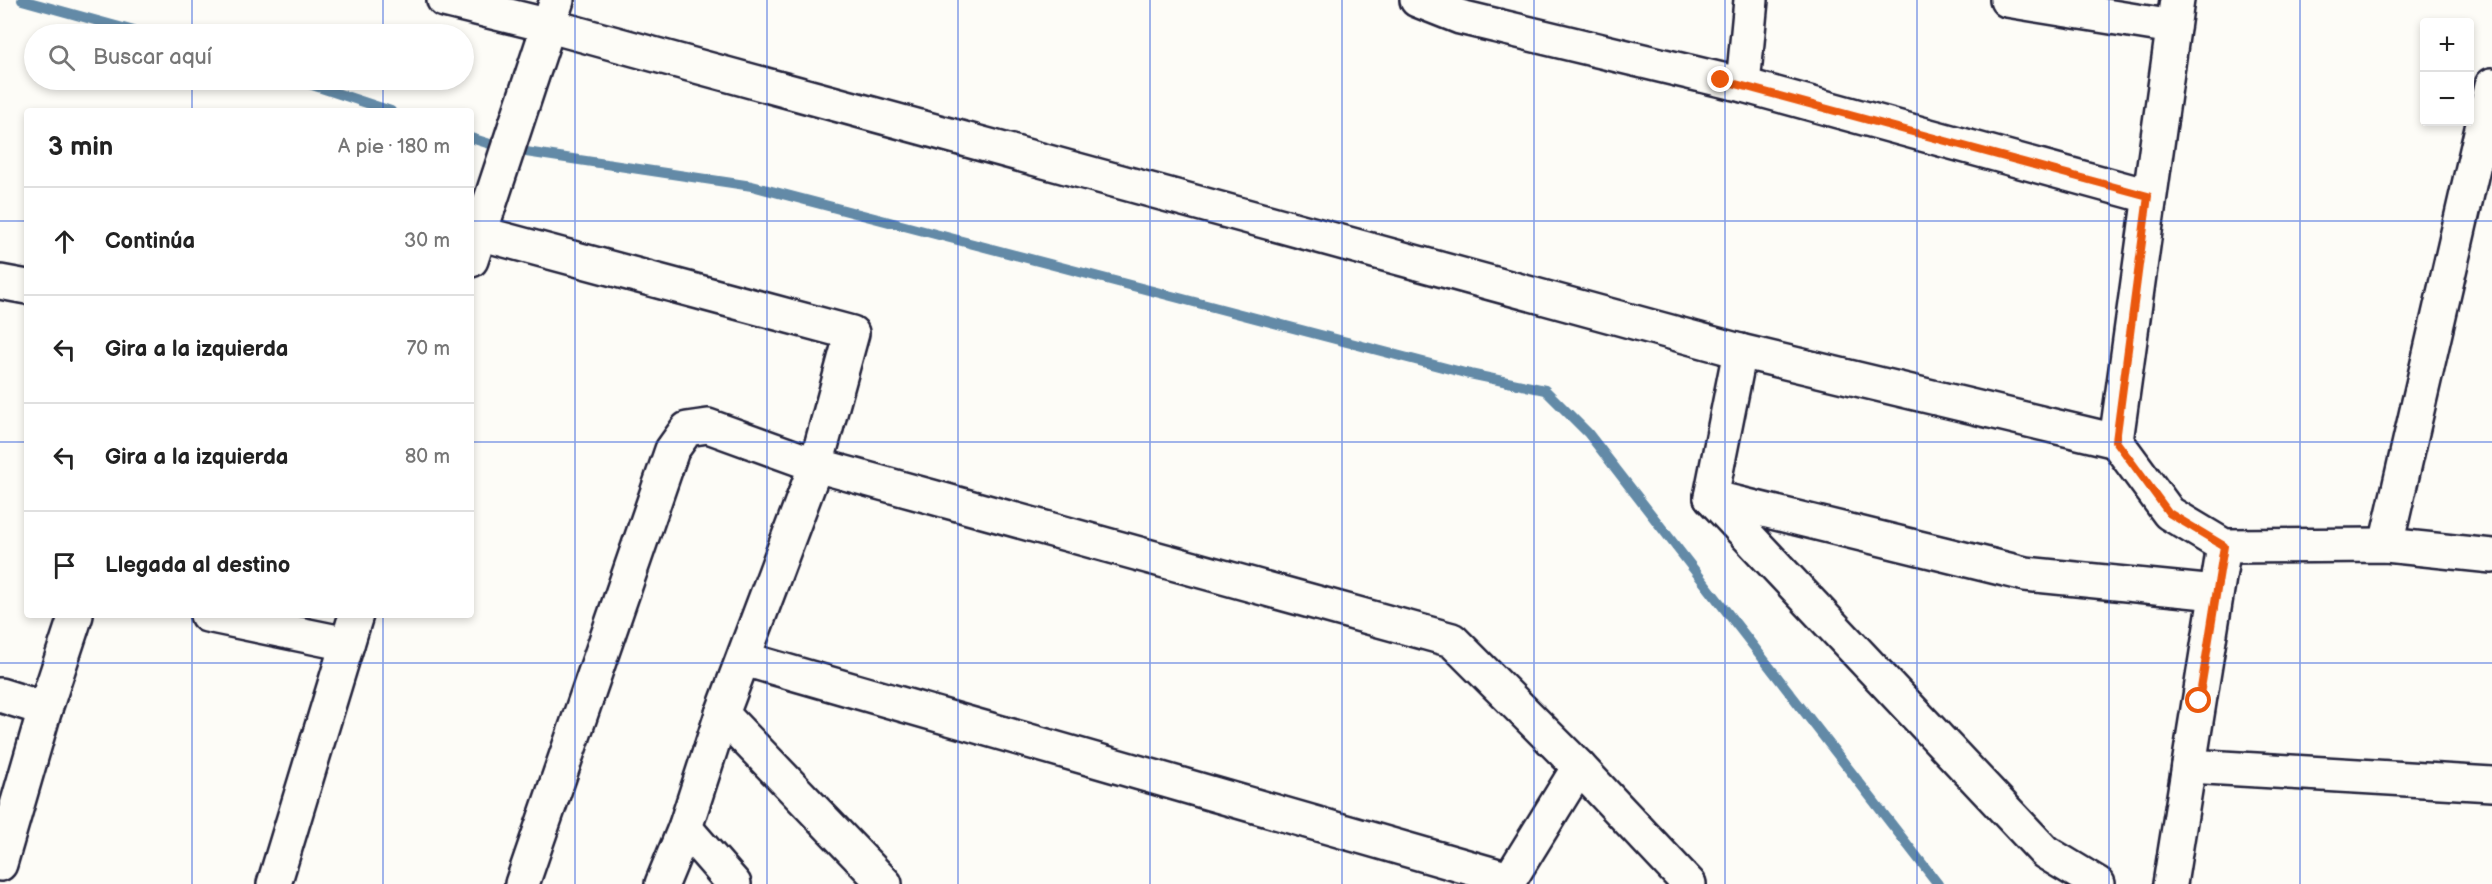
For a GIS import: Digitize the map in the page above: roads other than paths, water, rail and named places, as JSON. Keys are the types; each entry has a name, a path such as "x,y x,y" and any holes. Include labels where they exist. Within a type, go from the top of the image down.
{"street":[{"path":"444,0 554,13 1740,351 2116,441 2169,513 2224,546 2386,545 2492,556"},
{"path":"1417,0 1460,17 1743,85 2148,196"},
{"path":"1743,85 1751,0"},
{"path":"2007,0 2175,13 2116,441"},
{"path":"554,13 475,246 852,333 816,465 722,714 685,828 662,884"},
{"path":"2386,545 2491,94"},
{"path":"0,282 24,286"},
{"path":"1711,497 1740,351"},
{"path":"522,884 672,450 687,429 708,426 816,465 1452,640 1579,767 1689,884"},
{"path":"1711,497 2025,574 2216,593"},
{"path":"1711,497 2045,852 2098,884"},
{"path":"2170,884 2224,546"},
{"path":"0,864 45,709 75,618"},
{"path":"238,618 351,629 274,884"},
{"path":"744,658 1508,882 1579,767"},
{"path":"0,695 45,709"},
{"path":"722,714 885,884"},
{"path":"2189,766 2492,784"},
{"path":"685,828 734,884"}],"waterway":[{"path":"22,0 109,24"},
{"path":"327,90 382,108"},
{"path":"474,139 506,149 752,186 1465,373 1545,390 1588,433 1938,884"}]}
